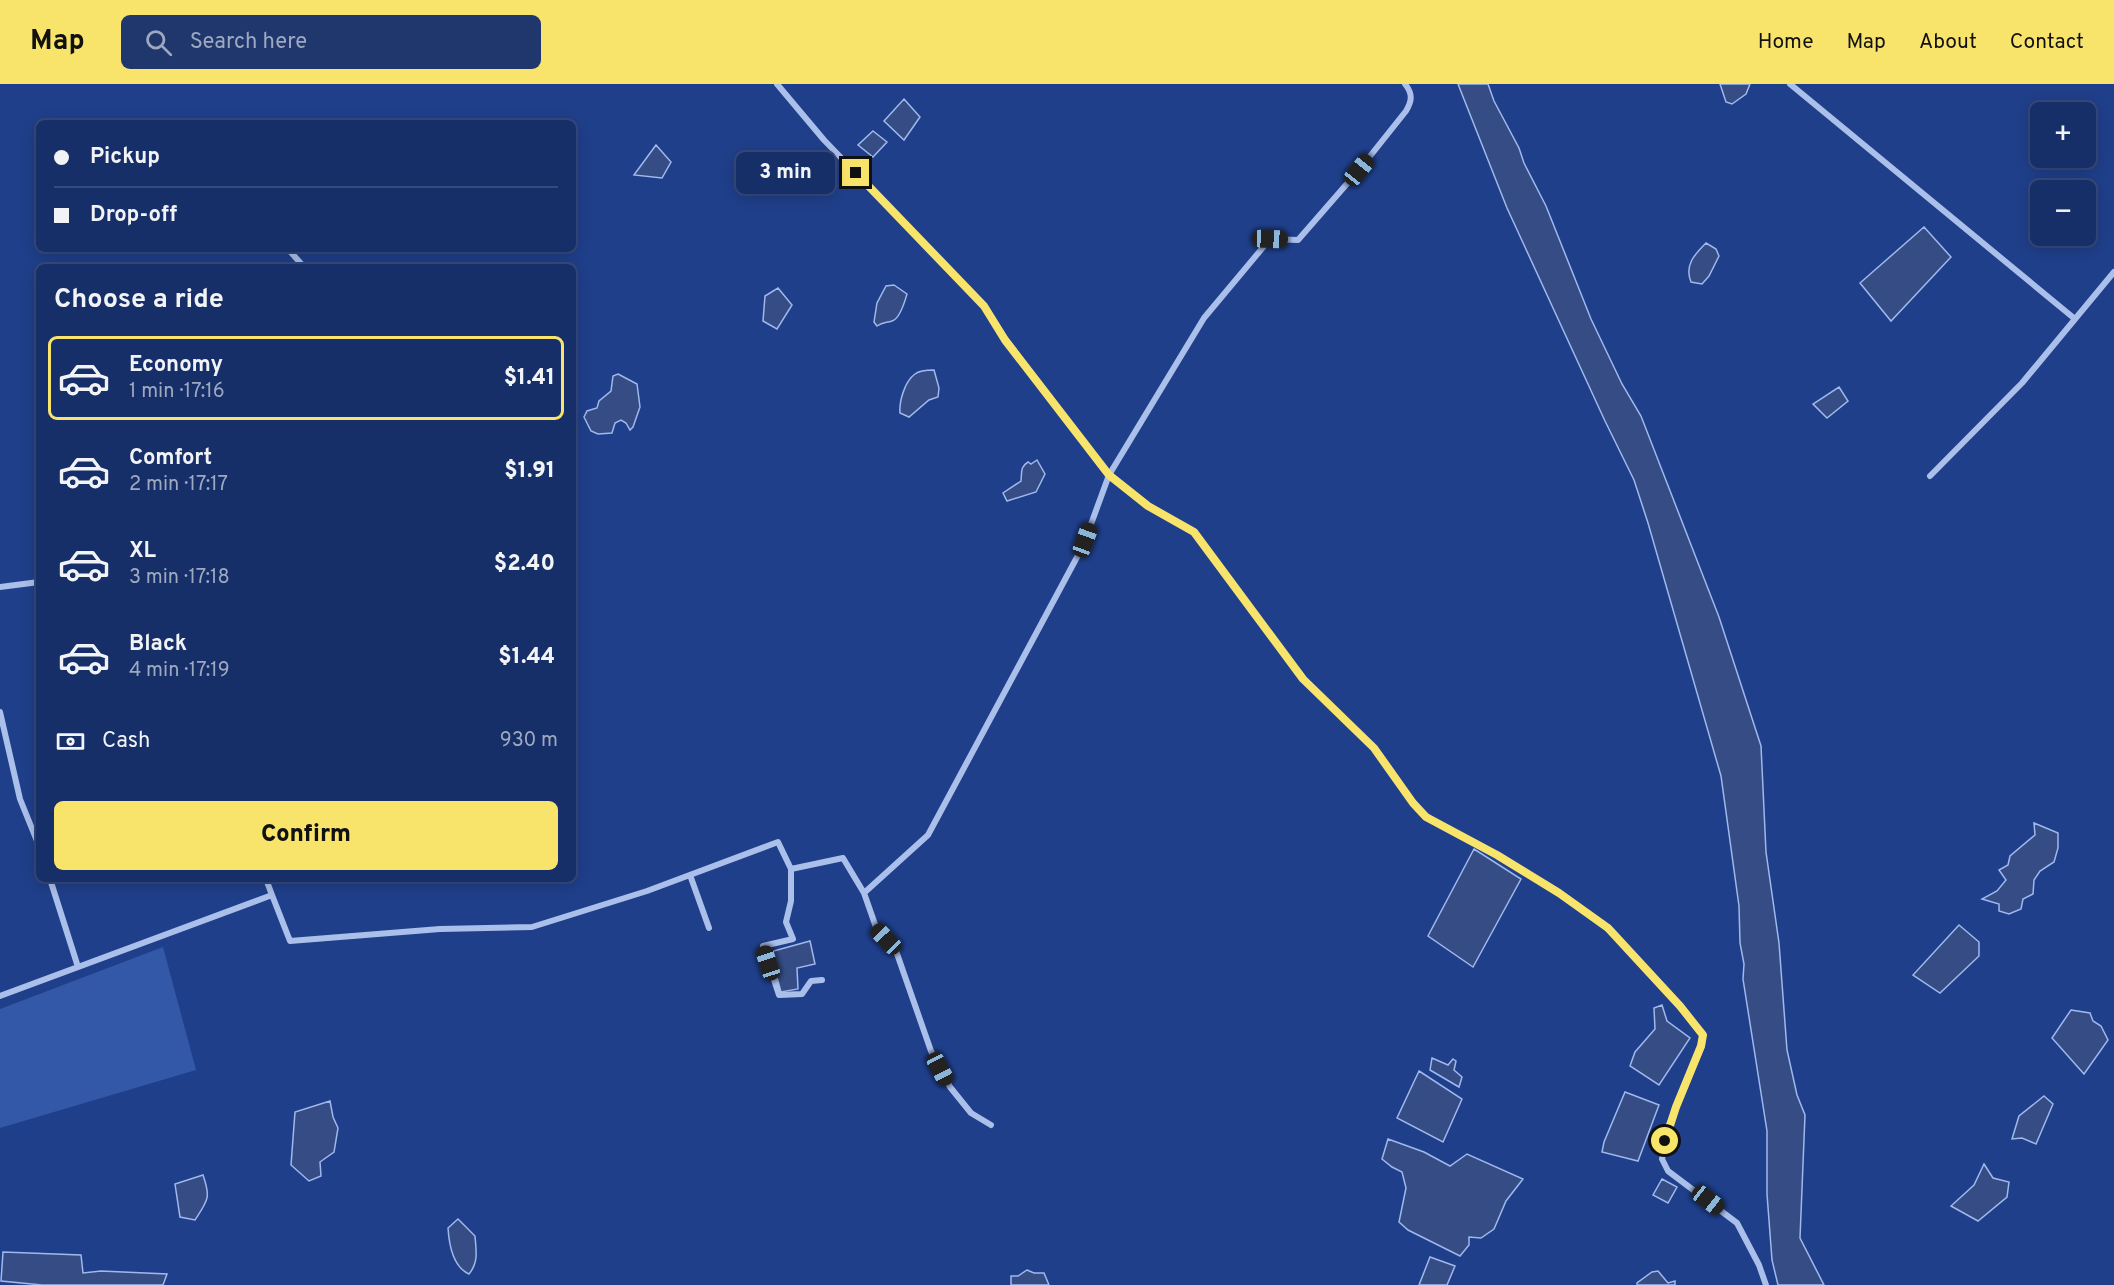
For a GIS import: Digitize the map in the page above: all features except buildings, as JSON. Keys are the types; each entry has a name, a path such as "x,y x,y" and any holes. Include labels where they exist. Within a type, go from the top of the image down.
{"street":[{"path":"777,84 824,140 984,306 1005,340 1109,475 1148,506 1194,532 1303,679 1374,748 1413,803 1426,817 1497,855 1559,893 1608,928 1680,1006 1703,1035 1701,1046 1670,1125 1662,1159 1668,1171 1737,1223 1759,1265 1766,1285"},
{"path":"864,893 928,835 1083,546 1109,475 1204,318 1270,239 1298,240 1359,170 1412,101 1410,90 1405,84"},
{"path":"1790,84 2075,319"},
{"path":"291,252 301,264"},
{"path":"1929,476 2022,383 2114,272"},
{"path":"0,587 36,582"},
{"path":"0,712 20,799 36,839"},
{"path":"267,882 290,941 440,929 532,927 647,891 778,842 791,869 791,901 786,922 793,939 763,946 778,995 802,994 811,981 822,980"},
{"path":"791,869 843,858 864,893 877,930 895,948 931,1051 945,1078 971,1113 991,1125"},
{"path":"690,875 709,928"},
{"path":"51,882 78,967"},
{"path":"0,996 272,895"}],"shaded area":[{"path":"1458,84 1488,84 1494,101 1546,206 1591,319 1622,384 1641,416 1719,617 1761,746 1766,852 1779,943 1787,1050 1797,1095 1805,1115 1800,1238 1824,1285 1778,1285 1772,1260 1767,1194 1767,1131 1743,979 1744,964 1740,943 1739,906 1721,776 1648,523 1634,480 1507,208"},
{"path":"1720,84 1750,84 1746,94 1732,104 1726,102"},
{"path":"904,99 920,117 904,140 884,121"},
{"path":"873,131 887,142 873,157 858,145"},
{"path":"656,145 671,162 662,178 634,175"},
{"path":"1924,227 1951,257 1891,321 1860,283"},
{"path":"1706,243 1716,249 1719,256 1709,276 1702,284 1691,282 1690,265"},
{"path":"894,285 907,294 902,309 895,320 877,326 874,322 877,303 886,286"},
{"path":"778,288 792,305 777,329 763,321 765,296"},
{"path":"934,370 939,388 938,397 929,400 909,417 900,413 903,392 911,377 919,372"},
{"path":"618,374 637,384 640,407 630,430 621,420 615,423 612,433 598,434 591,431 584,417 587,411 597,408 599,401 611,391 613,376"},
{"path":"1839,387 1848,401 1827,418 1813,404"},
{"path":"1037,460 1045,474 1036,492 1007,501 1003,493 1021,481 1025,464 1028,462 1031,464"},
{"path":"2034,823 2058,833 2058,848 2054,862 2040,871 2034,880 2033,894 2023,899 2021,909 2009,914 1999,911 1999,904 1982,899 1997,891 2006,880 1999,870 2008,865 2010,856 2035,835"},
{"path":"1474,849 1521,879 1473,967 1428,936"},
{"path":"1959,925 1979,942 1979,956 1940,993 1913,975"},
{"path":"810,941 815,964 797,968 798,989 781,992 770,952"},
{"path":"163,947 196,1070 0,1128 0,1009"},
{"path":"1662,1005 1667,1021 1690,1038 1659,1085 1630,1066 1635,1052 1655,1029 1654,1008"},
{"path":"2071,1010 2090,1013 2093,1021 2101,1026 2108,1040 2084,1074 2052,1038"},
{"path":"1432,1058 1448,1065 1453,1059 1456,1061 1454,1070 1462,1077 1459,1087 1430,1070"},
{"path":"1419,1071 1462,1099 1443,1142 1397,1118"},
{"path":"1625,1092 1659,1105 1638,1161 1602,1152"},
{"path":"2044,1096 2053,1104 2036,1144 2022,1138 2012,1139 2019,1116"},
{"path":"330,1101 338,1128 334,1152 320,1162 321,1176 309,1181 291,1165 295,1112"},
{"path":"1388,1139 1424,1152 1450,1166 1467,1154 1523,1179 1506,1201 1494,1229 1481,1238 1469,1237 1469,1245 1460,1256 1408,1230 1399,1222 1406,1188 1402,1172 1382,1159"},
{"path":"1984,1164 1993,1178 2009,1182 2007,1197 1978,1221 1951,1206 1974,1185"},
{"path":"203,1175 207,1199 203,1208 195,1220 180,1217 175,1184"},
{"path":"1662,1179 1677,1187 1668,1203 1653,1195"},
{"path":"458,1219 475,1236 476,1260 469,1274 459,1266 449,1241 448,1228"},
{"path":"3,1252 81,1255 83,1273 101,1271 167,1274 163,1285 42,1285 1,1281"},
{"path":"1430,1257 1455,1266 1447,1285 1419,1285"},
{"path":"1027,1270 1044,1273 1049,1285 1011,1285 1011,1276 1018,1276"},
{"path":"1658,1271 1668,1283 1675,1281 1675,1285 1637,1285 1652,1272"}],"route":[{"path":"856,173 984,306 1005,340 1109,475 1148,506 1194,532 1303,679 1374,748 1413,803 1426,817 1497,855 1559,893 1608,928 1680,1006 1703,1035 1701,1046 1665,1141"}]}
